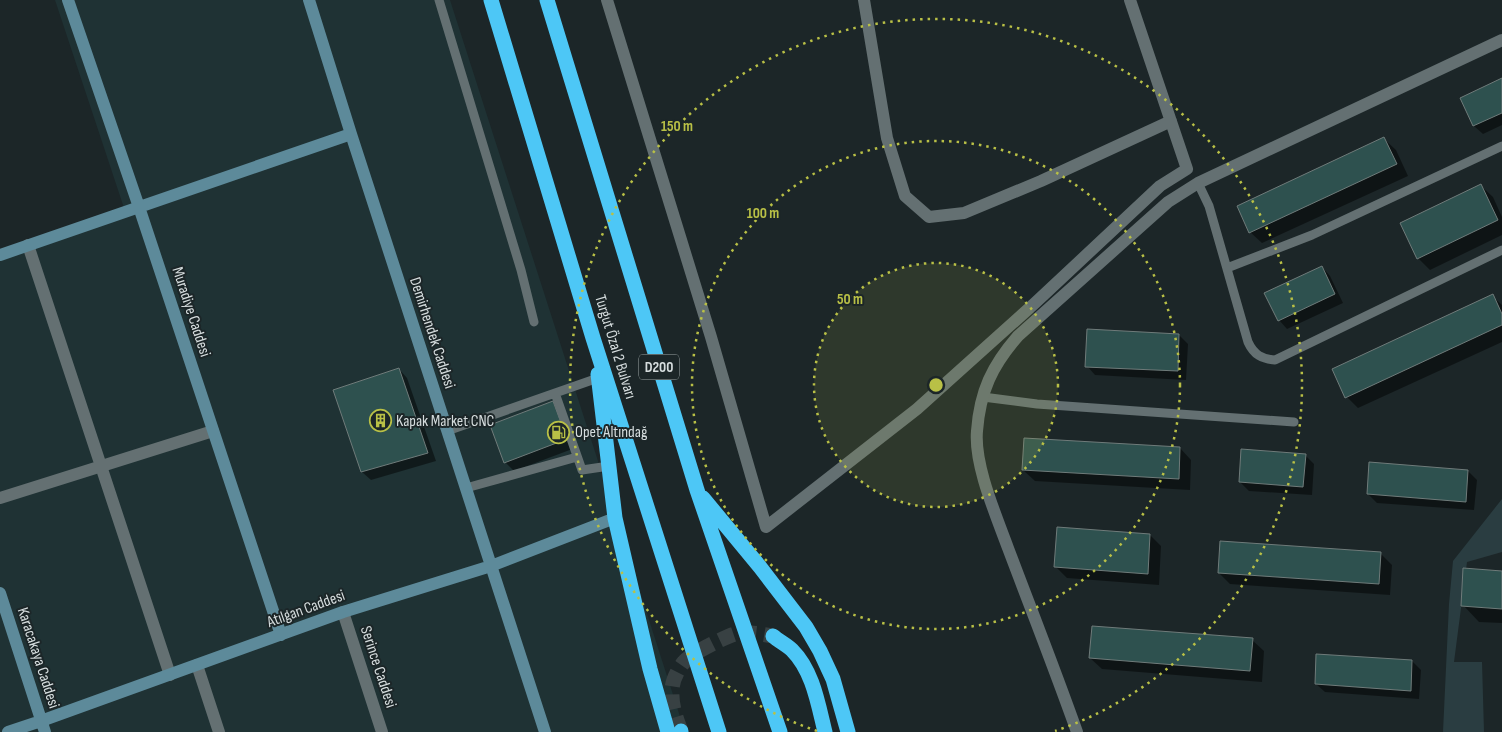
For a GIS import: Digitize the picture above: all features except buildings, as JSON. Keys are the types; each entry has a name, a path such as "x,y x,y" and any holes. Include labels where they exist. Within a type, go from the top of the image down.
{"highway":[{"name":"Turgut Özal 2 Bulvarı","path":"491,0 593,338 719,732"},
{"name":"D200","path":"547,0 697,490 780,732"},
{"path":"593,338 615,518 650,669 668,732"},
{"path":"697,490 760,567 811,635 832,679 848,732"},
{"path":"773,636 791,649 803,664 812,685 825,732"}],"street":[{"name":"Muradiye Caddesi","path":"68,0 281,635"},
{"name":"Demirhendek Caddesi","path":"309,0 545,732"},
{"path":"607,0 711,337 766,527 916,409 1035,303 1160,186 1187,169 1130,0"},
{"path":"864,0 887,138 905,196 929,217 964,213 1171,121"},
{"path":"1077,732 986,485 979,457 976,432 983,397 991,373 1002,353 1018,336 1168,202 1198,183 1502,40"},
{"path":"0,254 351,134"},
{"path":"28,245 170,675"},
{"path":"0,498 213,431"},
{"name":"Atılgan Caddesi","path":"8,732 43,727 197,665 343,612 491,566 615,518"},
{"name":"Karacakaya Caddesi","path":"0,593 43,727"},
{"name":"Serince Caddesi","path":"343,612 382,732"},
{"path":"197,665 219,732"}],"lane":[{"path":"439,0 521,270 534,322"},
{"path":"1227,268 1312,235 1502,146"},
{"path":"1198,183 1209,206 1251,348 1261,357 1275,360 1502,250"},
{"path":"447,431 598,378"},
{"path":"555,393 582,470 609,466"},
{"path":"983,397 1037,404 1294,422"},
{"path":"466,488 576,457"}],"shaded area":[{"path":"55,0 450,0 685,732 0,732 0,256 125,211"},
{"path":"1502,499 1502,552 1467,562 1454,662 1482,662 1484,732 1443,732 1453,561"}],"tunnel":[{"path":"681,731 673,706 672,690 676,675 684,662 700,650 735,634 749,633 773,636"}],"place":[{"name":"Kapak Market CNC","path":"380,421"},
{"name":"Opet Altındağ","path":"559,432"}]}
